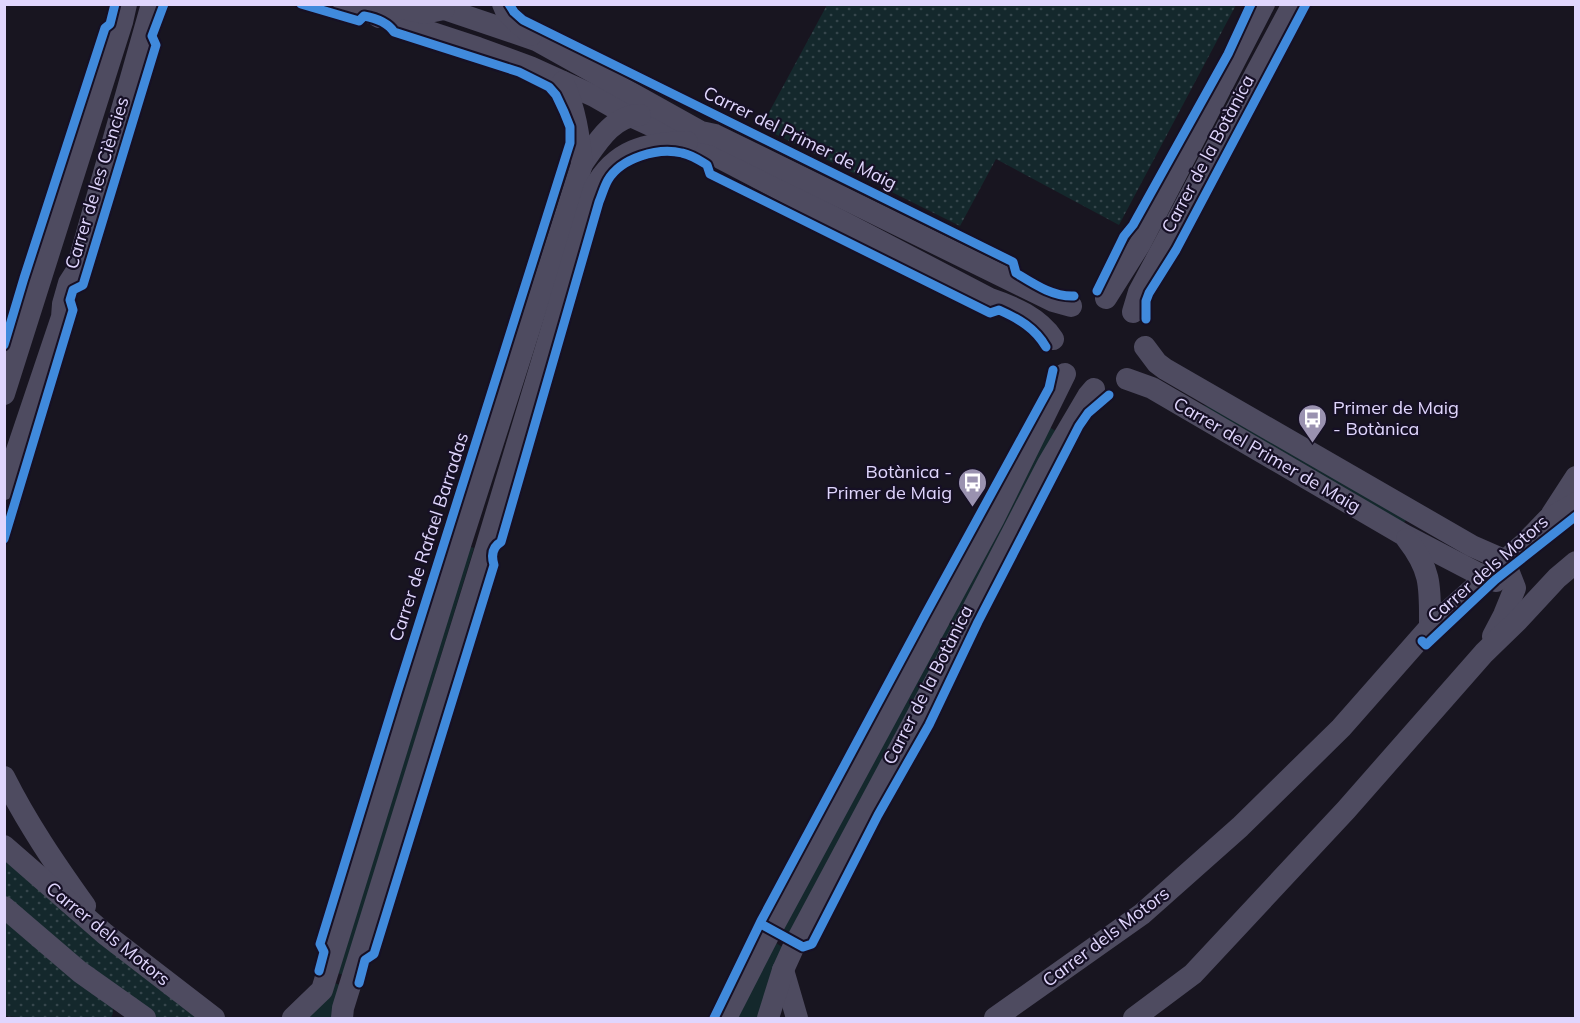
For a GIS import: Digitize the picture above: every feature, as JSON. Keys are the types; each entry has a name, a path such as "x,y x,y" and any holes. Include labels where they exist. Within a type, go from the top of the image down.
{"street":[{"name":"Carrer de les Ciències","path":"4,394 126,4"},
{"name":"Carrer de les Ciències","path":"4,489 62,317 66,293 76,272 152,4"},
{"name":"Carrer del Primer de Maig","path":"344,4 520,63 594,96 631,116 694,137 715,135 1034,292 1071,306"},
{"path":"503,4 506,11 536,40"},
{"name":"Carrer de la Botànica","path":"1106,298 1140,244 1264,4"},
{"name":"Carrer de la Botànica","path":"1133,312 1139,292 1293,4"},
{"path":"379,17 402,8 424,13 453,8 511,43 520,63"},
{"name":"Carrer del Primer de Maig","path":"453,8 536,40 694,137 990,299 1036,320 1053,339"},
{"name":"Carrer de Rafael Barradas","path":"563,82 571,101 582,164"},
{"name":"Carrer de Rafael Barradas","path":"293,1018 322,990 461,542 582,164 602,136 623,118 631,116"},
{"path":"342,1018 343,1008 486,548 594,189 604,172 628,153 646,145 694,137"},
{"path":"1106,298 1121,303 1133,312 1142,328 1144,347 1139,365 1127,379 1112,387 1094,389 1077,383 1065,374 1056,358 1053,339 1060,319 1071,306 1085,299 1106,298"},
{"name":"Carrer del Primer de Maig","path":"1144,347 1165,369 1472,546 1504,560"},
{"name":"Carrer de la Botànica","path":"726,1018 994,518 1065,374"},
{"name":"Carrer del Primer de Maig","path":"1127,379 1136,381 1161,394 1404,535 1485,576 1515,588"},
{"name":"Carrer de la Botànica","path":"768,1018 783,970 1048,464 1094,389"},
{"path":"1548,519 1575,477"},
{"name":"Carrer dels Motors","path":"995,1018 1142,914 1240,827 1341,729 1430,627 1548,519 1575,503"},
{"name":"Carrer del Primer de Maig","path":"1404,535 1420,556 1430,580 1430,627"},
{"path":"1484,653 1515,588 1504,560"},
{"path":"1134,1018 1193,974 1346,810 1484,653 1575,562"},
{"path":"1515,588 1557,578"},
{"path":"4,777 20,810 41,843 105,934"},
{"name":"Carrer dels Motors","path":"4,846 105,934 214,1018"},
{"path":"4,907 134,1015"},
{"path":"783,970 797,1018"}],"green space":[{"path":"827,5 1236,5 1119,225 996,159 960,226 761,127"},
{"path":"1200,404 1217,409 1408,517 1403,524"},
{"path":"1049,427 1056,431 791,936 782,932"},
{"path":"466,545 474,548 343,975 335,972"},
{"path":"5,854 200,1018 153,1018 5,901"},
{"path":"4,916 113,1005 111,1018 5,1016"},
{"path":"776,943 784,948 760,1018 736,1018"},
{"path":"332,982 340,985 332,1018 305,1018"}],"cycle path":[{"path":"4,345 105,28 110,24 115,4"},
{"path":"4,539 73,310 70,300 73,290 83,285 156,45 152,36 164,4"},
{"path":"301,4 359,21 364,16 372,18 385,24 394,32 519,72 549,87 556,95 570,127 570,143 320,944 324,952 319,971"},
{"path":"509,4 523,20 1013,262 1016,273 1044,289 1066,296 1074,296"},
{"path":"1097,291 1124,236 1133,225 1228,54 1251,4"},
{"path":"1146,319 1146,301 1149,293 1176,250 1306,4"},
{"path":"359,983 365,960 374,954 494,565 493,552 501,542 599,202 614,172 631,160 651,153 672,152 689,155 707,165 710,174 990,313 999,310 1013,317 1032,329 1046,347"},
{"path":"714,1018 761,921 1049,388 1053,370"},
{"path":"761,924 803,947 812,944 878,815 929,725 978,622 1079,426 1088,413 1109,395"},
{"path":"1422,641 1426,645 1495,580 1576,516"}],"place":[{"name":"Primer de Maig - Botànica","path":"1312,444"},
{"name":"Botànica - Primer de Maig","path":"973,508"}]}
